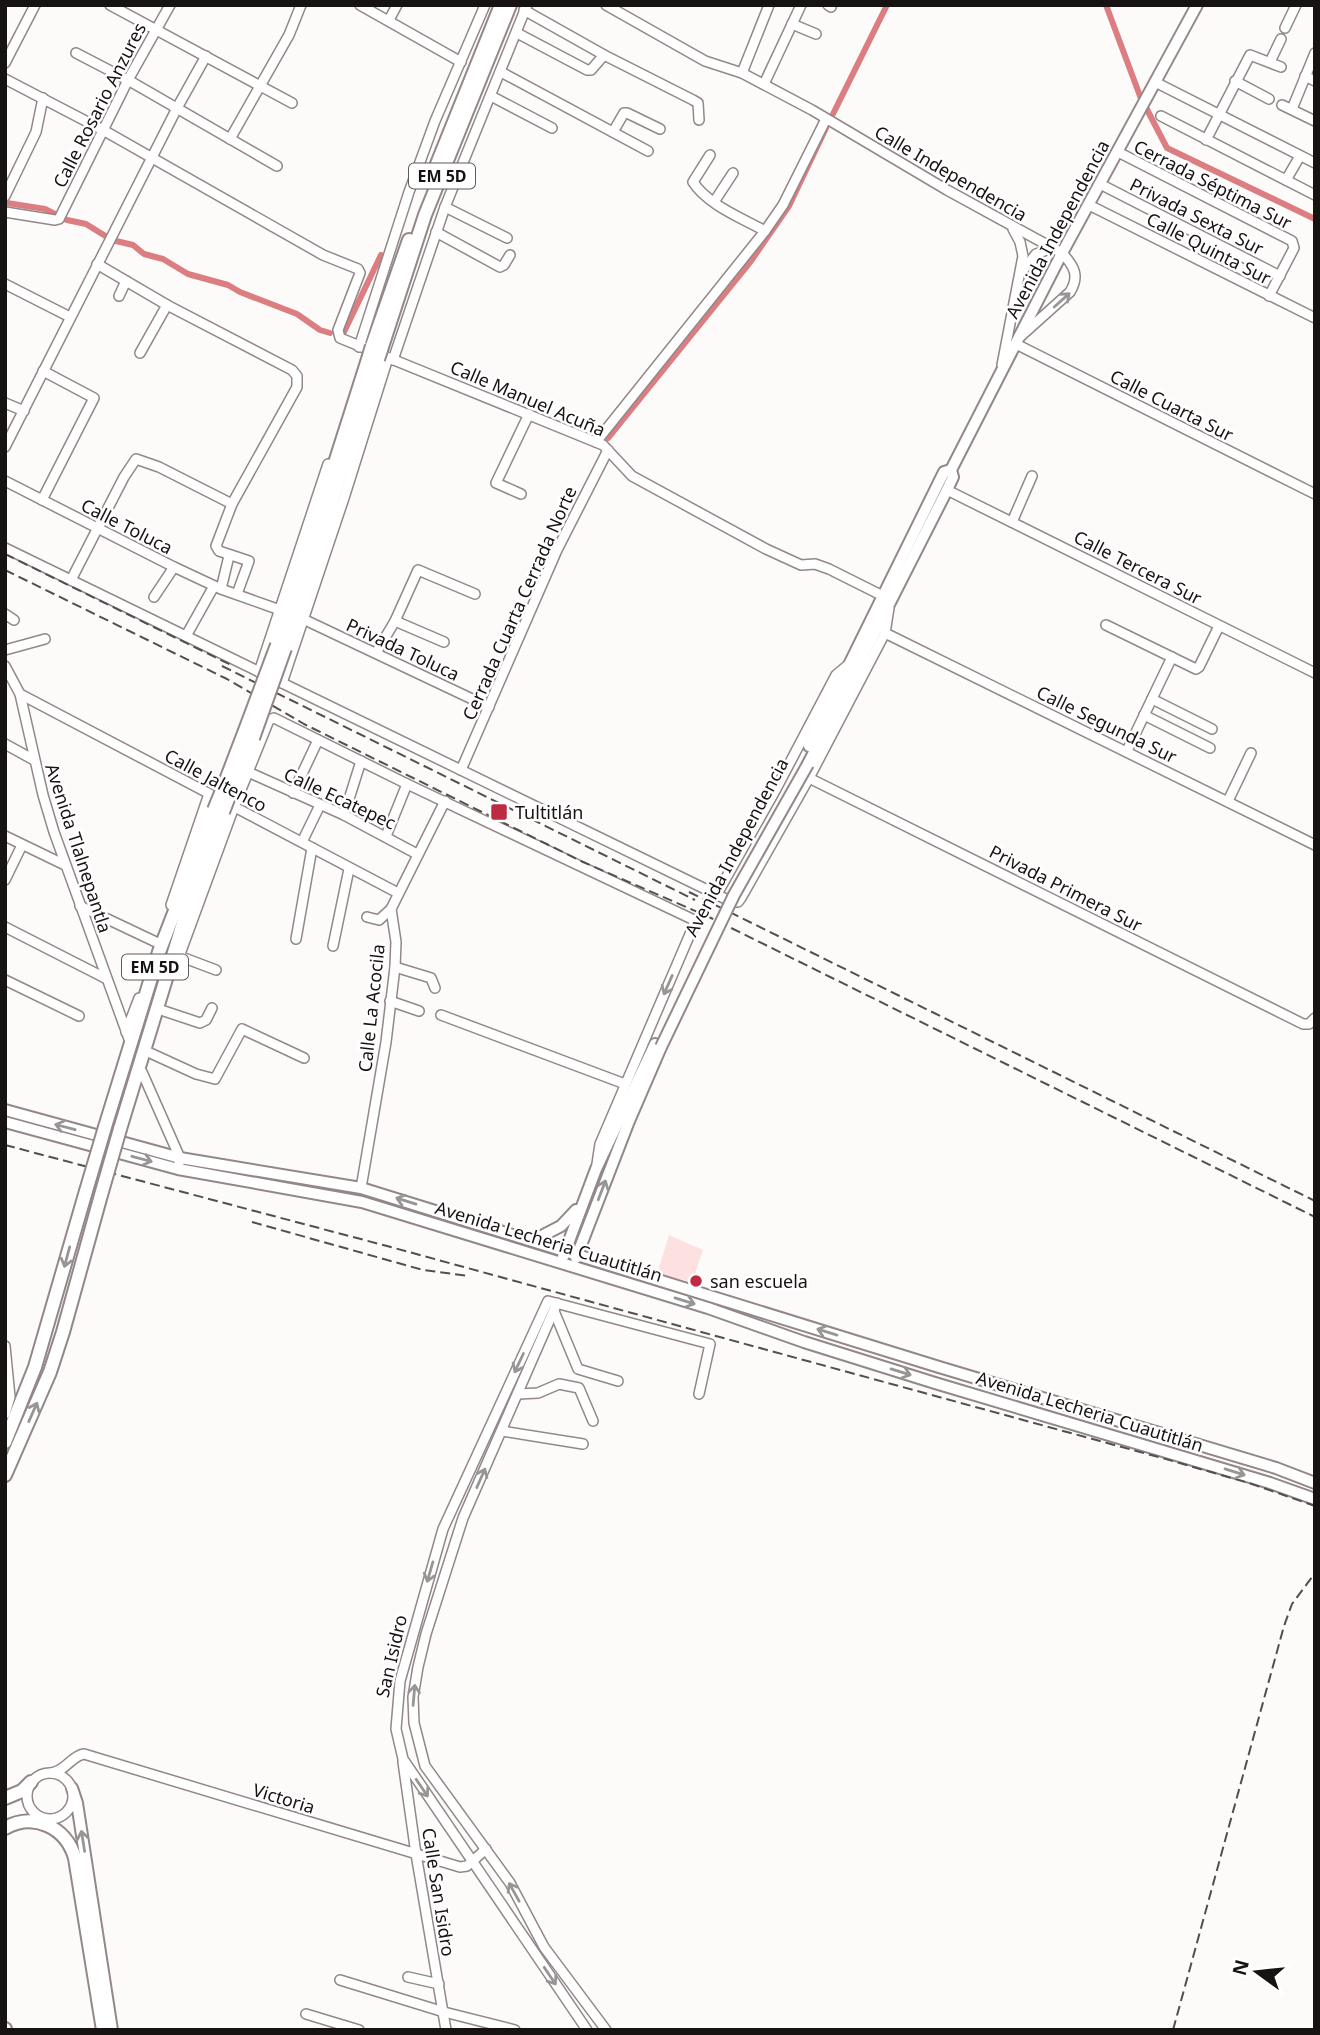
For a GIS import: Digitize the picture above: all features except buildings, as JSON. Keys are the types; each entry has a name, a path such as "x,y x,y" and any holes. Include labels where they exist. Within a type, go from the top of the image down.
{"highway":[{"name":"EM 5D","path":"5,1475 50,1373 191,897 224,810 227,789 281,647 423,201 501,5"},
{"name":"EM 5D","path":"376,353 425,215 510,5"},
{"name":"EM 5D","path":"5,1443 35,1367 159,952 224,810"},
{"path":"5,1798 22,1791 32,1782"},
{"path":"5,1828 26,1821 45,1821 67,1840 75,1858 103,2030"}],"main road":[{"name":"Avenida Independencia","path":"805,763 850,663 947,490 953,477 951,470 1018,341 1057,251 1101,184 1197,5"},
{"name":"Avenida Independencia","path":"565,1250 596,1169 887,599 944,472 951,470"},
{"name":"Avenida Independencia","path":"578,1253 658,1045"},
{"name":"Avenida Lecheria Cuautitlán","path":"5,1110 179,1164 361,1188 1276,1468 1315,1483"},
{"name":"Avenida Lecheria Cuautitlán","path":"5,1122 179,1164 362,1202 708,1308 922,1379 1270,1483 1315,1499"},
{"path":"534,1240 561,1226 583,1203"},
{"path":"561,1264 565,1250"},
{"path":"572,1267 578,1253"},
{"path":"71,1786 77,1804 112,2030"}],"street":[{"path":"5,63 35,5"},
{"path":"110,5 128,9 156,29 292,103"},
{"name":"Calle Rosario Anzures","path":"5,212 57,220 128,80 170,5"},
{"path":"230,139 289,35 301,5"},
{"path":"360,5 461,62"},
{"path":"388,20 397,5"},
{"path":"282,683 303,619 376,353 408,192 485,5"},
{"name":"Calle Independencia","path":"606,5 705,61 742,73 764,84 1057,251"},
{"path":"742,73 769,5"},
{"path":"764,84 801,5"},
{"path":"1285,28 1296,5"},
{"path":"259,672 376,353 436,232 525,8 604,55 698,103 699,120"},
{"path":"792,24 816,34"},
{"path":"517,33 587,70 591,70 604,55"},
{"path":"1270,62 1281,39"},
{"path":"76,53 277,166"},
{"path":"1292,109 1315,53"},
{"path":"1206,141 1250,55 1281,66"},
{"path":"5,447 151,158 206,56"},
{"path":"501,72 648,151"},
{"path":"1305,76 1315,81"},
{"path":"5,79 151,158"},
{"path":"1235,81 1269,99"},
{"path":"1155,82 1315,163"},
{"path":"491,96 552,128"},
{"path":"5,196 36,132 43,98"},
{"path":"1282,105 1315,121"},
{"path":"613,132 624,113 660,128"},
{"path":"1161,116 1315,194"},
{"path":"596,442 765,231 783,205 825,119"},
{"name":"Cerrada Séptima Sur","path":"1118,152 1294,244 1280,276"},
{"path":"710,155 693,182 714,202 765,231"},
{"path":"1286,180 1300,156"},
{"name":"Calle Manuel Acuña","path":"151,158 323,255 360,270 337,335 596,442 608,450 632,476 766,549 801,565 815,564 828,569 887,599"},
{"path":"714,202 733,173"},
{"name":"Privada Sexta Sur","path":"1101,184 1280,276"},
{"name":"Calle Quinta Sur","path":"1089,205 1314,316"},
{"path":"445,207 507,238"},
{"path":"1000,375 1020,275 1022,249 1012,227"},
{"path":"436,232 500,267 510,255"},
{"path":"1018,341 1070,292 1076,275 1073,265 1057,251 1036,254 1020,275"},
{"path":"97,264 167,305 292,370 297,376 297,387 232,504 216,546 219,551 229,556 249,561 237,594 280,610"},
{"path":"1269,296 1280,276"},
{"path":"119,296 127,281"},
{"path":"6,285 70,317"},
{"path":"140,354 167,305"},
{"name":"Calle Cuarta Sur","path":"1018,341 1315,494"},
{"path":"42,499 94,398 43,371"},
{"path":"5,402 24,411"},
{"path":"521,494 496,483 529,414"},
{"name":"Cerrada Cuarta Cerrada Norte","path":"461,770 557,550 608,450"},
{"path":"71,580 136,459 159,467 232,504"},
{"path":"1012,522 1032,476"},
{"name":"Calle Toluca","path":"5,481 174,567 237,594"},
{"name":"Calle Tercera Sur","path":"947,490 1315,673"},
{"path":"5,548 732,902 738,902 741,898 809,778 885,633 887,599"},
{"path":"186,636 218,587 229,556"},
{"path":"154,597 174,567"},
{"path":"376,653 395,621 418,570 475,594"},
{"path":"5,614 15,620"},
{"name":"Privada Toluca","path":"303,619 489,707"},
{"path":"395,621 444,642"},
{"path":"1105,625 1198,668 1219,626"},
{"name":"Calle Segunda Sur","path":"885,633 1315,845"},
{"path":"5,650 45,639"},
{"path":"1127,751 1172,657"},
{"path":"717,894 836,675 850,663"},
{"name":"Avenida Tlalnepantla","path":"5,666 20,694 34,760 65,865 127,1036 158,943"},
{"name":"Calle Jaltenco","path":"20,694 209,794 224,810 302,842 398,893"},
{"path":"1152,699 1212,729"},
{"path":"1144,715 1210,748"},
{"path":"179,1164 142,1072 224,810 248,772 271,718 685,915 694,923 600,1144 596,1169"},
{"path":"293,793 318,740"},
{"path":"5,744 34,760"},
{"path":"1228,801 1251,753"},
{"path":"344,815 361,761"},
{"name":"Calle Ecatepec","path":"248,772 344,815 417,854"},
{"name":"Privada Primera Sur","path":"809,778 1291,1018 1312,1021"},
{"path":"386,836 407,784"},
{"path":"80,906 158,943 209,794"},
{"path":"367,917 379,920 391,909 444,801"},
{"path":"302,842 320,805"},
{"path":"5,836 65,865"},
{"path":"5,880 22,845"},
{"path":"296,939 312,848"},
{"path":"333,946 349,869"},
{"name":"Calle La Acocila","path":"361,1188 386,1042 395,967 396,942 391,909"},
{"path":"5,927 105,978"},
{"path":"179,956 216,970"},
{"path":"395,967 431,978 435,988"},
{"path":"5,980 79,1016"},
{"path":"390,1001 419,1011"},
{"path":"161,1010 200,1023 206,1020 212,1008"},
{"path":"441,1015 625,1084"},
{"path":"148,1052 196,1074 215,1079 242,1029 304,1058"},
{"path":"553,1305 578,1369 618,1381"},
{"path":"553,1305 710,1345 699,1394"},
{"name":"San Isidro","path":"553,1305 518,1394 463,1518 426,1633 413,1697 414,1723 425,1766 510,1883 544,1947 606,2030"},
{"name":"San Isidro","path":"553,1305 443,1529 400,1681 396,1729 403,1759 587,2030"},
{"path":"5,1346 10,1398 5,1414"},
{"path":"518,1394 538,1393 559,1384 579,1388 593,1421"},
{"path":"502,1431 583,1444"},
{"name":"Victoria","path":"51,1773 63,1770 76,1756 84,1754 460,1867 467,1866 472,1861"},
{"name":"Calle San Isidro","path":"403,1759 446,2030"},
{"path":"71,1763 68,1773 71,1786 72,1802 68,1810 57,1818 45,1821 28,1804 27,1790 38,1776 51,1773 60,1775 71,1786"},
{"path":"472,1861 486,1849"},
{"path":"408,1977 439,1984"},
{"path":"341,1980 444,2012 515,2030"},
{"path":"306,2014 359,2030"}],"shaded area":[{"path":"669,1235 703,1250 692,1282 657,1274"}],"waterway":[{"path":"833,114 887,5"},
{"path":"1106,5 1140,96 1167,148 1315,219"},
{"path":"608,438 751,261 789,206 826,128"},
{"path":"7,203 45,209 67,220 86,224 107,237"},
{"path":"116,241 133,245 144,254 163,259 188,274 228,285 297,314 320,330 330,333"},
{"path":"343,334 381,255"}],"railway":[{"path":"5,554 231,665"},
{"path":"5,570 227,679 304,724 583,862 709,917 1315,1217"},
{"path":"222,666 695,900"},
{"path":"689,892 1315,1201"},
{"path":"5,1145 387,1246 1162,1458 1249,1483 1315,1506"},
{"path":"252,1222 423,1270 469,1276"},
{"path":"1173,2030 1284,1626 1292,1604 1315,1573"}],"place":[{"name":"Tultitlán","path":"499,812"},
{"name":"san escuela","path":"696,1281"}]}
